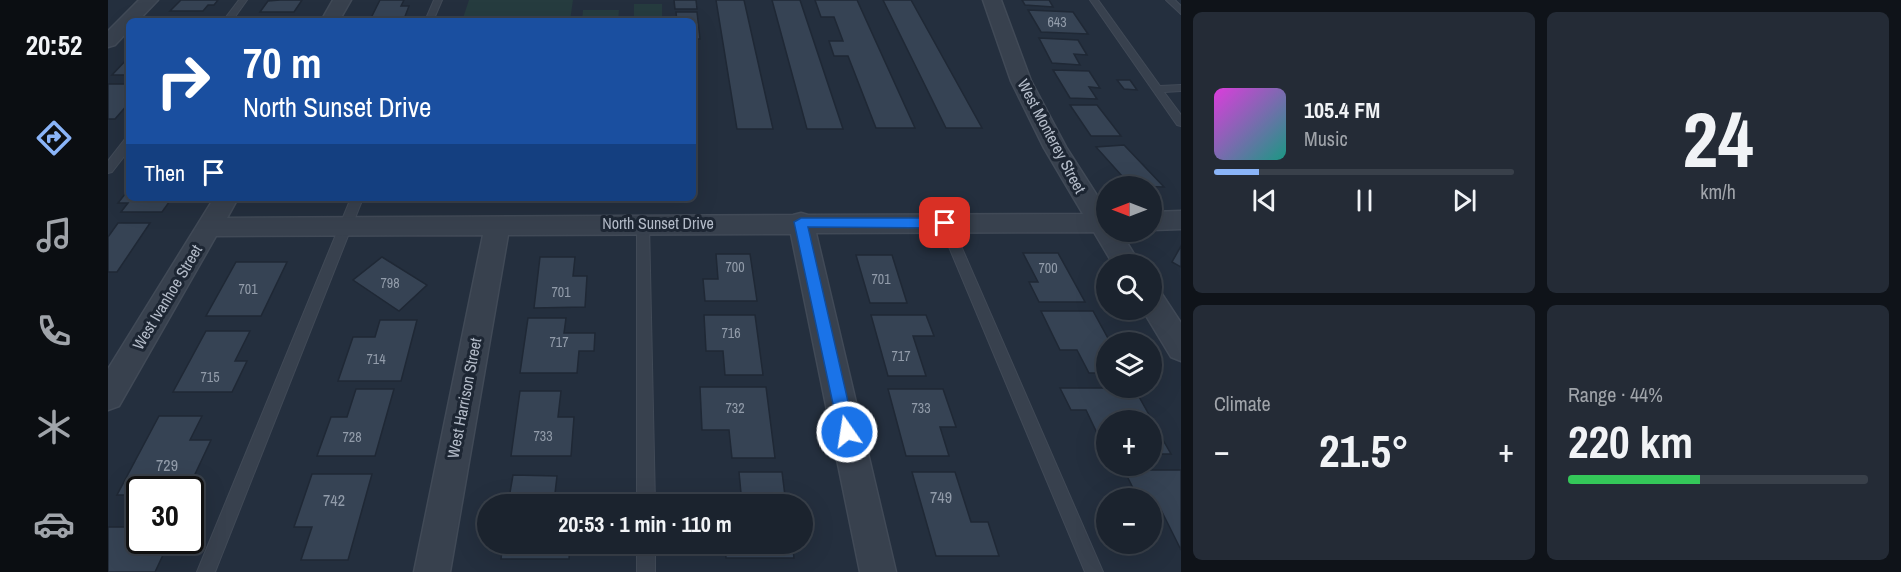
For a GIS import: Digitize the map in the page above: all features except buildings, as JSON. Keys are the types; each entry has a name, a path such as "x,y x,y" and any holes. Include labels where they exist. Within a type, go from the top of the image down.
{"street":[{"path":"130,18 148,0"},
{"path":"332,18 342,0"},
{"name":"West Monterey Street","path":"992,0 1021,81 1055,148 1096,211"},
{"path":"108,41 126,23"},
{"name":"West Ivanhoe Street","path":"108,396 119,360 224,201"},
{"path":"1162,221 1181,220"},
{"path":"801,222 878,572"},
{"name":"North Sunset Drive","path":"209,227 801,222 1096,223"},
{"name":"West Harrison Street","path":"432,572 497,225"},
{"path":"1162,318 1181,348"}],"lane":[{"path":"228,18 243,0"},
{"path":"430,18 438,0"},
{"path":"1094,0 1181,123"},
{"path":"1170,0 1181,11"},
{"path":"1156,89 1181,88"},
{"path":"108,169 126,146"},
{"path":"206,572 356,201"},
{"path":"945,223 1094,572"},
{"path":"643,224 646,494"},
{"path":"646,554 646,572"}],"green space":[{"path":"469,0 573,0 570,18 463,18"},
{"path":"634,4 662,4 662,18 634,18"},
{"path":"583,10 619,10 618,18 582,18"}],"route":[{"path":"847,432 801,222 945,223"}]}
